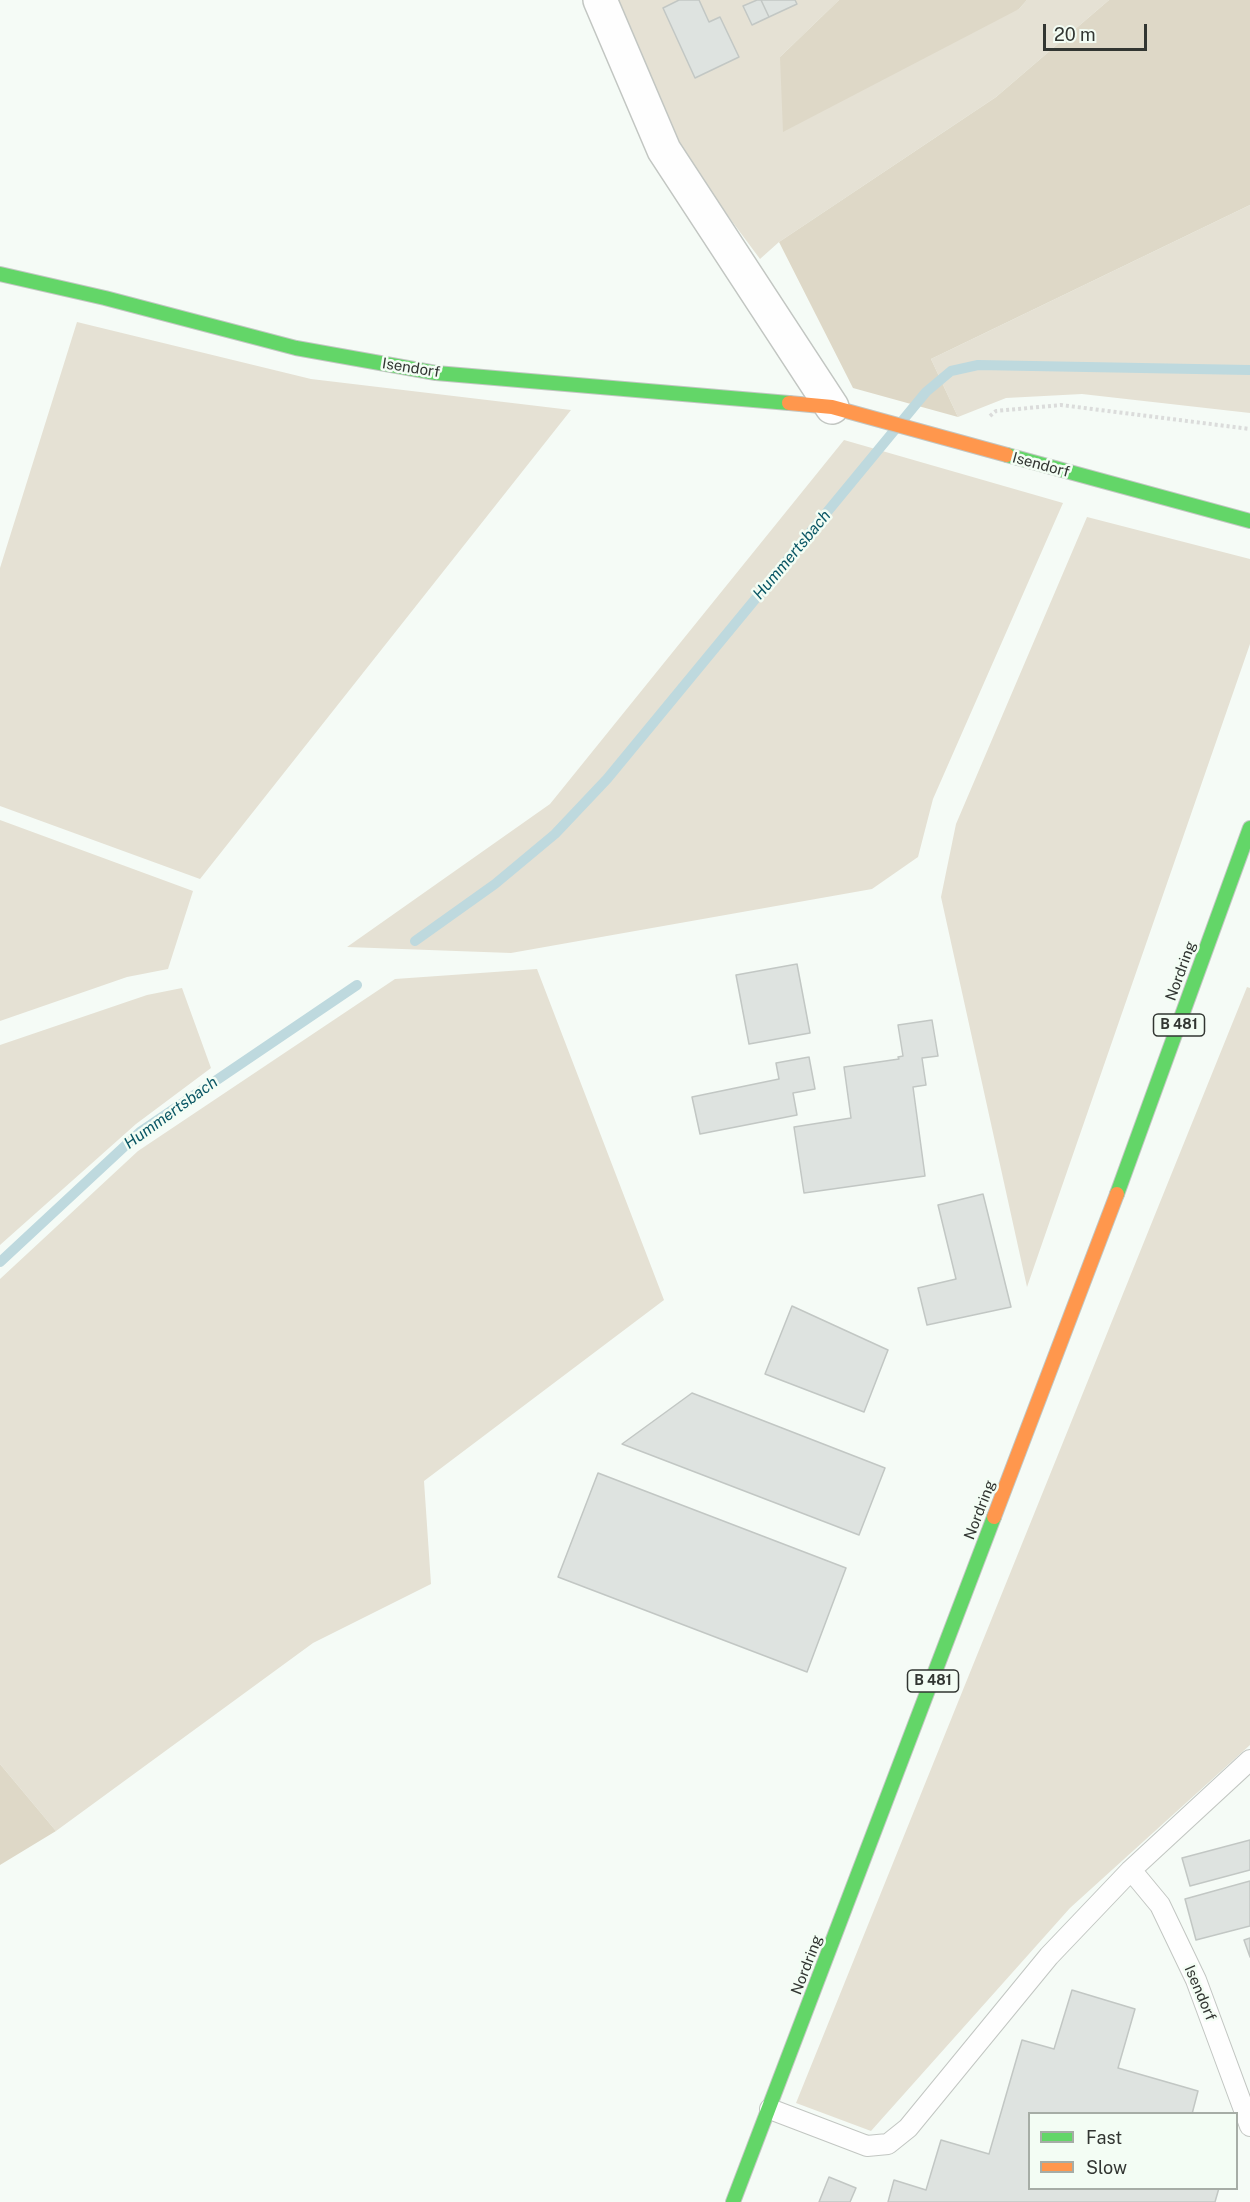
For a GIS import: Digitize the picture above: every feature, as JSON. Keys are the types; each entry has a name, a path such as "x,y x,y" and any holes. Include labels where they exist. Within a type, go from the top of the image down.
{"main road":[{"name":"Isendorf","path":"0,274 105,298 296,348 436,373 832,407 1250,521"},
{"name":"Nordring","path":"733,2202 1130,1159 1250,828"}],"street":[{"path":"600,0 664,150 832,407"}],"lane":[{"path":"770,2109 867,2146 888,2144 908,2128 1049,1956 1131,1870 1250,1760"},
{"name":"Isendorf","path":"1131,1870 1160,1905 1196,1980 1250,2126"}],"path":[{"path":"956,442 996,411 1061,405 1250,429"}],"shaded area":[{"path":"607,0 839,0 780,57 1019,9 1027,0 1109,0 996,97 779,242 760,259 679,150"},
{"path":"839,0 1027,0 1019,9 783,132 780,57"},
{"path":"1109,0 1250,0 1250,205 931,359 958,417 853,388 779,242 996,97"},
{"path":"1250,205 1250,413 1082,394 1006,398 958,417 931,359"},
{"path":"77,322 311,379 571,410 200,879 0,806 0,568"},
{"path":"844,440 1063,503 933,799 918,857 872,889 511,953 347,947 550,804"},
{"path":"1087,517 1250,559 1250,644 1027,1287 941,897 956,824"},
{"path":"0,820 193,891 168,969 127,977 0,1021"},
{"path":"537,969 664,1300 424,1481 431,1584 313,1643 56,1831 0,1764 0,1279 138,1151 395,979"},
{"path":"1247,987 1250,988 1250,1745 1070,1908 871,2131 796,2103"},
{"path":"182,988 211,1068 136,1124 0,1245 0,1045 147,995"},
{"path":"0,1764 56,1831 0,1865"}],"building":[{"path":"679,0 699,0 709,22 720,17 739,57 695,78 663,8"},
{"path":"761,0 769,17 752,25 743,6"},
{"path":"761,0 795,0 797,4 769,17"},
{"path":"797,964 810,1033 749,1044 736,975"},
{"path":"932,1020 938,1056 922,1058 926,1085 913,1087 925,1176 804,1193 794,1127 851,1118 844,1067 899,1059 898,1057 903,1056 898,1025"},
{"path":"809,1057 815,1089 793,1093 797,1115 700,1134 692,1097 779,1079 776,1063"},
{"path":"983,1194 1011,1307 927,1325 918,1288 956,1279 938,1205"},
{"path":"792,1306 888,1350 864,1412 765,1374"},
{"path":"692,1393 885,1468 859,1535 622,1444"},
{"path":"598,1473 846,1568 807,1672 558,1577"},
{"path":"1250,1840 1250,1870 1190,1886 1182,1858"},
{"path":"1250,1881 1250,1926 1196,1940 1185,1899"},
{"path":"1250,1938 1250,1957 1244,1940"},
{"path":"1072,1990 1135,2009 1118,2068 1198,2091 1193,2112 1028,2112 1028,2190 1218,2190 1215,2202 888,2202 894,2180 926,2190 941,2140 989,2154 1022,2040 1054,2049"},
{"path":"829,2177 856,2188 850,2202 819,2202"}],"waterway":[{"name":"Hummertsbach","path":"415,941 495,884 555,834 607,779 926,392 951,371 978,365 1250,370"},
{"name":"Hummertsbach","path":"0,1262 140,1132 357,985"}],"traffic: fast":[{"path":"0,274 105,298 296,348 436,373 789,403"},
{"path":"1007,455 1250,521"},
{"path":"1117,1194 1250,828"},
{"path":"733,2202 994,1517"}],"traffic: slow":[{"path":"789,403 832,407 1007,455"},
{"path":"994,1517 1117,1194"}]}
